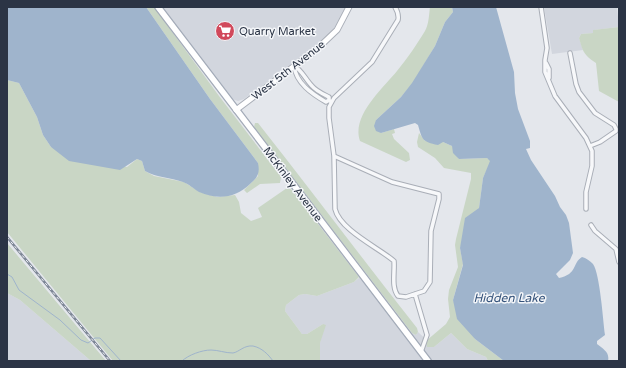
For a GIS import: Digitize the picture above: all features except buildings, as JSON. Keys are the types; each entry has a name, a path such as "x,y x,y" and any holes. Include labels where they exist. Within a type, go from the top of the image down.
{"main road":[{"name":"McKinley Avenue","path":"158,7 428,361"},
{"name":"West 5th Avenue","path":"236,110 317,49 332,35 343,20 349,7"}],"street":[{"path":"334,156 392,182 439,194 431,231 430,282 424,291 406,297 398,296 394,287 394,261 361,239 336,214 334,156 328,110 330,101 372,62 398,20 399,16 394,7"},
{"path":"541,7 547,48 545,60 549,69 548,79 560,104 590,146 592,166 586,192 586,209"},
{"path":"570,53 579,92 595,113 614,125 616,129 616,132 600,142 590,146"},
{"path":"294,66 299,69 312,86 329,97 330,101"},
{"path":"591,224 595,231 616,249 619,262"},
{"path":"416,294 427,335 421,352"}],"shaded area":[{"path":"162,7 346,7 333,30 322,41 244,99 238,101 232,99 225,93"},
{"path":"544,7 617,7 619,27 594,30 593,33 581,34 579,38 583,50 552,54"},
{"path":"365,273 412,333 416,335 418,332 434,347 451,333 467,349 486,357 488,361 320,361 320,343 323,324 307,334 302,334 285,311 286,305 299,295 305,294 317,296 354,282"},
{"path":"7,293 20,300 91,361 7,361"}],"green space":[{"path":"146,7 154,7 281,177 280,183 260,184 247,193 244,190 258,176 258,163 210,99"},
{"path":"430,7 452,7 453,12 445,22 435,46 413,83 401,97 376,120 381,133 394,129 395,133 392,134 394,139 409,153 410,160 406,162 360,141 358,132 364,112 404,62 425,31"},
{"path":"619,27 619,102 599,91 596,63 584,53 579,38 581,34 593,33 593,30"},
{"path":"7,80 19,83 37,117 43,135 51,147 127,167 137,159 142,161 145,171 154,176 184,182 200,192 217,197 235,195 239,202 241,213 251,221 262,217 258,208 287,188 291,189 359,277 354,282 317,296 305,294 299,295 286,305 285,311 302,334 307,334 323,324 326,325 320,343 320,361 113,361 7,232"},
{"path":"255,123 258,123 417,328 418,332 416,335 412,333 254,127"},
{"path":"419,133 425,141 443,142 452,146 459,159 487,158 491,161 483,178 479,208 460,248 463,264 453,300 475,339 504,361 488,361 486,357 467,349 451,333 434,347 427,347 426,341 446,324 450,317 448,299 449,290 458,267 455,245 471,179 471,173 444,168 435,158 418,147 417,142"},
{"path":"7,243 106,361 91,361 20,300 7,293"}],"water":[{"path":"7,7 146,7 210,99 258,163 259,170 257,177 245,189 233,195 220,197 206,195 183,182 145,171 142,161 137,159 120,170 69,161 51,147 43,135 37,117 19,83 7,80"},
{"name":"Hidden Lake","path":"452,7 496,7 514,72 515,93 518,109 530,141 530,148 526,149 531,160 555,196 569,223 573,253 570,260 556,274 559,278 569,274 582,257 593,264 598,277 605,335 597,341 597,344 607,353 608,361 504,361 475,339 457,319 453,300 463,265 460,248 465,218 479,208 483,178 490,161 487,158 459,159 453,153 452,146 443,142 438,145 426,141 422,137 418,125 415,123 381,133 376,131 374,126 376,120 401,97 412,83 435,46 445,22 453,12"}],"waterway":[{"path":"7,274 12,277 19,290 60,320 81,340 88,343 95,338 100,338 121,361"},
{"path":"182,361 195,353 207,350 233,353 250,346 262,350 273,361"}],"railway":[{"path":"7,237 110,361"}],"place":[{"name":"Quarry Market","path":"225,31"}]}
